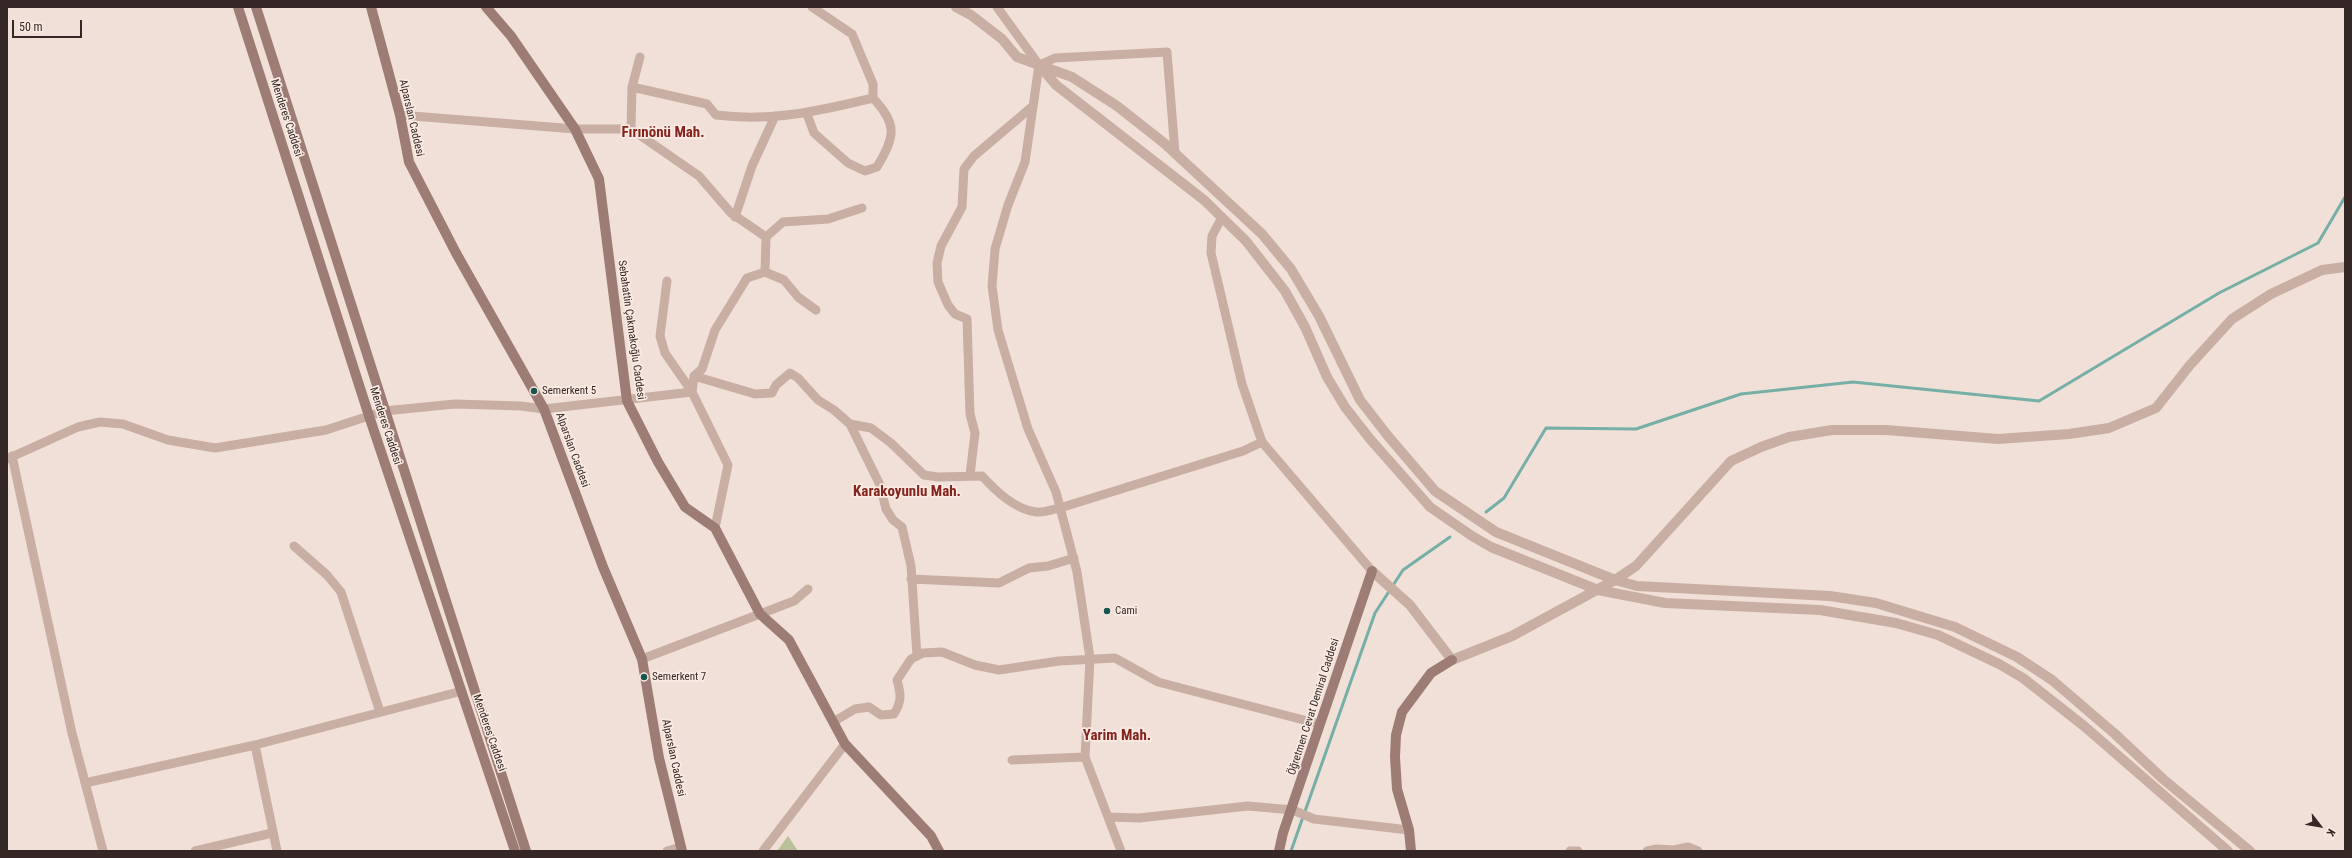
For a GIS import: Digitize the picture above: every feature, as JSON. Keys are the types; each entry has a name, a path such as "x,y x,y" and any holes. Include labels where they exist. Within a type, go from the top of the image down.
{"main road":[{"name":"Menderes Caddesi","path":"238,7 369,416 515,851"},
{"name":"Menderes Caddesi","path":"256,7 526,851"},
{"name":"Alparslan Caddesi","path":"371,7 400,115 409,162 456,253 544,409 603,567 642,659 659,758 682,849"},
{"name":"Sebahattin Çakmakoğlu Caddesi","path":"486,7 511,36 575,129 599,179 627,401 658,462 685,506 715,528 760,614 789,640 845,744 931,836 939,851"},
{"name":"Öğretmen Cevat Demiral Caddesi","path":"1279,851 1283,833 1293,810 1320,724 1372,571"},
{"path":"1411,851 1409,830 1397,789 1394,757 1400,720 1402,712 1431,673 1452,660"}],"street":[{"path":"807,114 814,133 848,164 865,171 877,167 892,135 891,124 887,113 873,98 873,84 852,34 812,7"},
{"path":"956,7 971,15 1002,39 1018,57 1072,77 1117,106 1175,153 1262,234 1291,269 1319,316 1360,400 1388,436 1435,491 1496,532 1615,580 1637,586 1830,596 1876,603 1955,627 2017,657 2052,680 2115,734 2164,779 2250,851"},
{"path":"997,7 1039,65 1056,85 1204,200 1246,241 1285,291 1305,327 1327,377 1345,407 1370,439 1425,502 1472,536 1491,547 1598,590 1665,603 1820,610 1896,624 1938,635 1999,664 2023,678 2084,726 2228,851"},
{"path":"1039,65 1055,58 1167,52 1175,153"},
{"path":"631,129 632,87 640,57"},
{"path":"1039,65 1025,162 1008,205 995,249 992,286 998,330 1026,422 1056,492 1074,558 1090,658 1085,757 1122,851"},
{"path":"632,87 706,104 716,115 737,117 807,114 873,98"},
{"path":"970,475 975,433 970,414 967,319 955,314 948,306 938,282 937,262 941,246 962,207 964,169 974,156 1033,106"},
{"path":"400,115 575,129 631,129 699,176 735,216 766,237"},
{"path":"735,216 752,166 775,116"},
{"path":"765,272 766,237 783,222 828,219 862,208"},
{"path":"1222,217 1212,236 1211,253 1242,384 1262,442 1372,571 1410,606 1452,660 1512,636 1598,590 1636,566 1731,461 1761,447 1789,437 1832,430 1886,430 1998,439 2069,434 2109,428 2156,408 2190,365 2232,319 2271,294 2322,270 2345,267"},
{"path":"692,392 694,376 702,369 715,330 747,278 765,272 784,280 798,297 816,310"},
{"path":"666,281 660,336 665,353 692,392 728,465 715,528"},
{"path":"694,376 754,394 772,393 776,384 790,373 798,378 818,400 834,410 850,424 880,486 886,509 893,520 902,527 911,566 918,656"},
{"path":"102,851 48,628 10,458 78,427 100,422 122,424 168,440 215,448 326,430 384,411 455,404 522,406 544,409 627,401 692,392"},
{"path":"850,424 871,428 891,442 924,475 938,477 970,475 982,476 1000,494 1016,505 1036,512 1060,508 1244,451 1262,442"},
{"path":"294,546 327,575 341,592 380,712"},
{"path":"911,579 999,583 1029,568 1048,566 1074,558"},
{"path":"642,659 794,601 808,589"},
{"path":"833,722 855,709 869,707 881,715 894,714 901,699 897,680 911,659 923,653 942,652 975,665 999,670 1090,658 1115,658 1158,682 1320,724"},
{"path":"85,783 255,744 462,691"},
{"path":"255,744 272,833 277,851"},
{"path":"763,851 845,744"},
{"path":"1012,760 1085,757"},
{"path":"1108,816 1139,818 1248,806 1293,810 1314,819 1409,830"},
{"path":"194,851 272,833"},
{"path":"1647,851 1657,848 1674,850 1688,847 1698,851"},
{"path":"667,851 682,849"},
{"path":"1570,851 1578,851"}],"green space":[{"path":"788,836 798,851 777,851"}],"waterway":[{"path":"1486,512 1504,498 1546,428 1636,429 1741,394 1853,382 2039,401 2219,293 2318,243 2345,197"},
{"path":"1291,851 1375,613 1403,570 1450,537"}],"place":[{"name":"Semerkent 5","path":"534,391"},
{"name":"Cami","path":"1107,611"},
{"name":"Semerkent 7","path":"644,677"}],"district":[{"name":"Fırınönü Mah.","path":"663,133"},
{"name":"Karakoyunlu Mah.","path":"907,492"},
{"name":"Yarim Mah.","path":"1117,736"}]}
